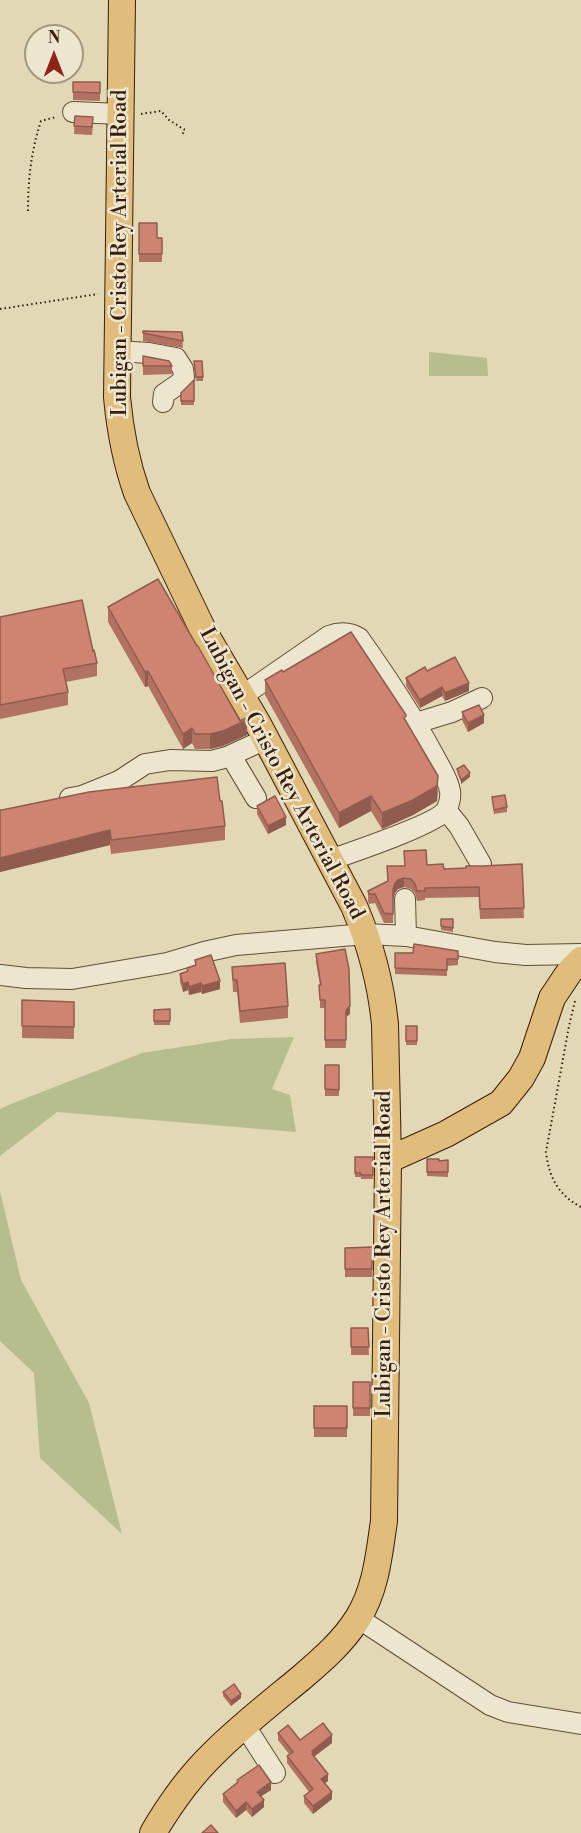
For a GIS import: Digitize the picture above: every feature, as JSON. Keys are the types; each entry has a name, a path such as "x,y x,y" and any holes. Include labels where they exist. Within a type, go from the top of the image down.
{"main road":[{"name":"Lubigan - Cristo Rey Arterial Road","path":"122,0 117,397 119,422 129,470 137,493 203,630 266,739 354,906 366,934 385,1024 388,1160 384,1521 377,1570 371,1591 358,1618 328,1654 215,1752 172,1800 153,1833"},
{"path":"388,1160 446,1134 501,1103 521,1078 532,1058 552,998 570,971 581,960"}],"street":[{"path":"73,112 121,111"},
{"path":"118,351 176,358 183,369 184,378 164,394 163,402"},
{"path":"242,696 329,636 342,633 351,634 359,638 385,674 416,723 444,775 450,792 446,810 439,817 330,860"},
{"path":"416,723 452,712 482,698"},
{"path":"50,802 82,796 119,781 139,767 154,761 212,761 231,756 266,739"},
{"path":"231,756 256,798"},
{"path":"446,810 459,826 481,864"},
{"path":"405,899 406,936"},
{"path":"0,975 72,979 166,963 236,945 366,934 406,936 495,952 526,955 581,954"},
{"path":"358,1618 490,1705 508,1712 581,1724"},
{"path":"245,1726 275,1773"}],"path":[{"path":"121,111 143,114 161,111 185,130 182,135"},
{"path":"28,211 28,185 33,144 41,121 73,112"},
{"path":"0,309 118,291"},
{"path":"576,997 546,1152 547,1166 554,1184 568,1201 581,1207"}],"green space":[{"path":"429,352 487,358 488,376 429,376"},
{"path":"294,1037 272,1089 290,1095 296,1132 57,1112 0,1156 0,1109 11,1104 142,1053 232,1039"},
{"path":"0,1191 21,1280 89,1403 122,1534 40,1458 34,1373 0,1341"}],"building":[{"path":"100,82 100,93 73,92 73,84"},
{"path":"75,116 93,117 92,127 74,126"},
{"path":"139,223 157,223 157,238 162,238 162,254 139,254"},
{"path":"143,331 182,332 183,341 143,333"},
{"path":"143,356 169,361 172,366 143,366"},
{"path":"194,361 202,361 203,377 196,377"},
{"path":"194,380 194,401 181,401 181,393"},
{"path":"158,579 240,721 246,718 247,720 210,734 195,734 192,728 183,734 148,671 145,672 108,607"},
{"path":"82,600 97,663 63,669 68,692 0,705 0,617"},
{"path":"351,632 406,715 404,718 438,776 437,786 413,800 382,813 371,796 339,813 265,680"},
{"path":"455,657 469,683 445,693 442,687 420,700 406,678 425,667 427,671"},
{"path":"479,705 484,715 468,723 462,712"},
{"path":"464,765 470,773 461,780 457,769"},
{"path":"217,777 225,826 111,840 110,830 0,858 0,810 89,792"},
{"path":"505,795 507,807 494,810 492,797"},
{"path":"275,796 286,817 268,826 257,806"},
{"path":"426,850 427,865 443,864 444,869 522,864 524,908 480,909 479,887 425,888 425,891 417,891 411,879 404,878 395,883 393,889 393,914 384,913 375,894 369,894 368,891 388,881 387,866 405,866 404,851"},
{"path":"441,919 453,919 453,928 441,926"},
{"path":"414,944 458,951 458,959 447,959 447,970 395,968 395,953 413,953"},
{"path":"345,949 349,969 350,1006 346,1010 346,1040 325,1040 325,1000 320,1000 319,985 321,985 316,954"},
{"path":"211,955 220,981 202,986 201,983 189,987 188,982 183,984 180,974 196,965 195,960"},
{"path":"285,963 288,1006 240,1011 237,980 233,980 232,967"},
{"path":"22,1000 74,1002 74,1027 22,1026"},
{"path":"170,1009 170,1021 154,1021 154,1010"},
{"path":"406,1026 417,1026 417,1041 406,1041"},
{"path":"325,1065 339,1065 339,1090 325,1089"},
{"path":"355,1157 373,1157 373,1175 355,1173"},
{"path":"427,1159 448,1160 448,1172 427,1172"},
{"path":"372,1247 372,1269 345,1269 345,1248"},
{"path":"351,1328 368,1328 369,1347 351,1347"},
{"path":"353,1382 370,1382 370,1408 353,1408"},
{"path":"314,1406 347,1406 347,1428 314,1428"},
{"path":"234,1684 241,1694 231,1701 223,1692"},
{"path":"323,1723 332,1735 312,1751 312,1754 328,1774 321,1779 332,1792 313,1806 304,1796 313,1789 287,1756 293,1752 278,1733 288,1725 300,1740"},
{"path":"259,1765 271,1782 257,1792 264,1800 252,1809 246,1802 236,1811 223,1794 238,1782 237,1780"},
{"path":"211,1825 218,1833 202,1833"}]}
